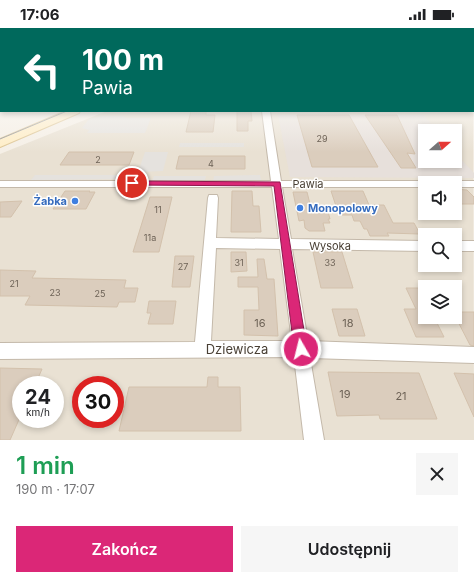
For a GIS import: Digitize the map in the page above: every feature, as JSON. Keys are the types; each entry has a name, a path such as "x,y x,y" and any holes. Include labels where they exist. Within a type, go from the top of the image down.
{"main road":[{"path":"0,133 46,114"},
{"path":"0,143 67,114"}],"street":[{"path":"266,114 314,440"},
{"name":"Pawia","path":"0,184 418,184"},
{"path":"202,349 214,198"},
{"name":"Wysoka","path":"210,244 418,246"},
{"path":"462,246 474,246"},
{"name":"Dziewicza","path":"0,351 301,349 474,355"}],"shaded area":[{"path":"99,114 473,114 474,440 0,440 0,154"},
{"path":"278,115 423,115 431,123 418,124 418,168 462,168 462,160 474,173 474,178 462,178 462,176 418,176 418,178 290,177"},
{"path":"103,116 151,118 145,133 87,133 89,130 82,128 89,119"},
{"path":"180,143 244,143 244,147 179,147"},
{"path":"145,152 168,152 163,171 138,172"},
{"path":"35,175 139,175 137,179 31,180"},
{"path":"260,175 261,180 213,181 214,176"},
{"path":"154,176 206,176 205,180 152,181"}],"building":[{"path":"190,114 215,115 213,132 186,132"},
{"path":"237,114 251,114 252,121 248,121 248,131 237,131"},
{"path":"297,115 349,115 378,167 312,167"},
{"path":"365,115 397,115 415,154 407,153 416,168 401,168"},
{"path":"69,152 134,152 129,165 60,165"},
{"path":"179,156 245,156 245,169 176,169"},
{"path":"462,190 467,190 474,197 474,204 462,204"},
{"path":"65,191 95,192 86,209 53,209"},
{"path":"232,191 252,191 253,206 259,206 261,232 231,232"},
{"path":"331,191 363,191 369,205 384,205 393,223 414,223 418,230 418,234 387,233 389,236 370,236 367,229 364,229 360,221 354,221 352,215 339,215"},
{"path":"293,192 307,192 311,208 327,208 330,223 323,223 325,231 309,231 305,228 304,220 299,221"},
{"path":"150,197 172,197 159,252 133,252"},
{"path":"22,201 11,217 0,217 0,202"},
{"path":"231,252 246,252 247,271 231,272"},
{"path":"313,252 342,252 353,288 321,288"},
{"path":"175,256 194,256 190,287 172,287"},
{"path":"257,259 264,259 267,279 274,279 278,336 244,335 244,310 259,310 258,287 238,287 238,277 258,277"},
{"path":"0,270 36,271 32,278 126,280 124,288 138,288 135,302 119,302 117,307 25,305 30,296 0,296"},
{"path":"406,288 418,288 418,324 438,324 444,337 416,337 404,309 416,309"},
{"path":"149,301 176,301 173,324 148,324 151,313 147,313"},
{"path":"332,309 357,309 365,336 339,336"},
{"path":"462,312 474,312 474,346 470,345 459,324 462,324"},
{"path":"0,368 42,369 39,376 12,376 12,428 15,428 10,440 0,440"},
{"path":"328,372 419,373 437,419 380,419 379,415 337,416"},
{"path":"454,373 474,374 474,417"},
{"path":"208,377 218,377 218,387 240,387 241,431 119,431 120,428 124,428 124,409 129,387 207,387"}],"tram line":[{"path":"0,139 59,114"}],"place":[{"name":"Żabka","path":"75,201"},
{"name":"Monopolowy","path":"300,208"}],"route":[{"path":"132,183 277,184 301,349"}]}
